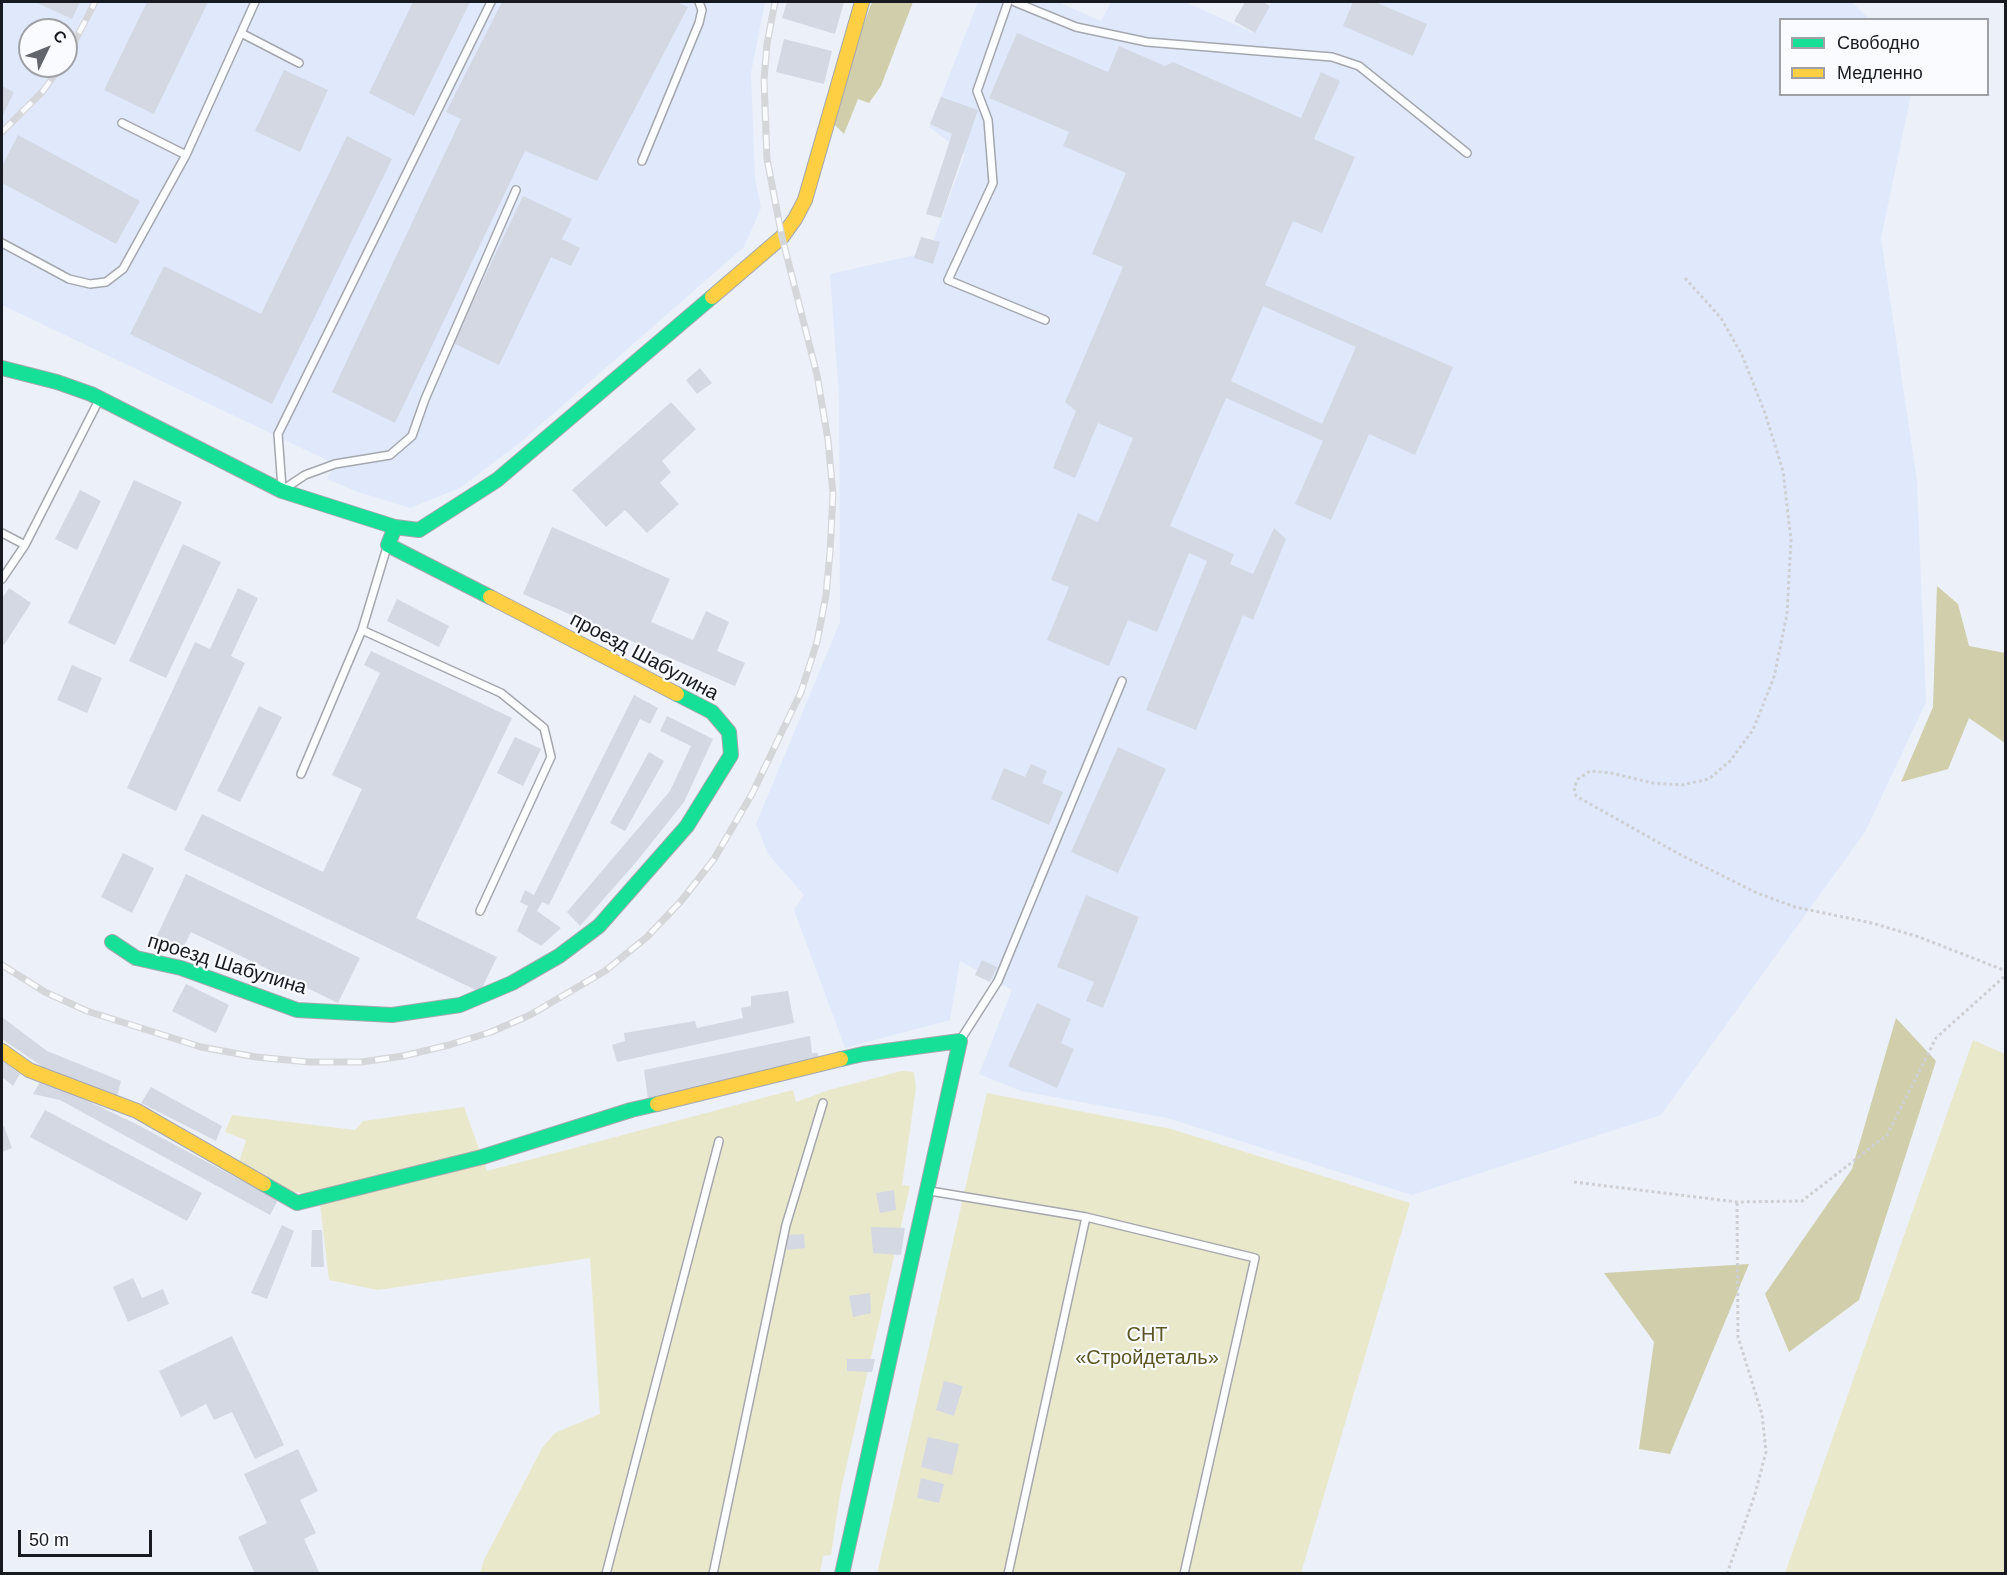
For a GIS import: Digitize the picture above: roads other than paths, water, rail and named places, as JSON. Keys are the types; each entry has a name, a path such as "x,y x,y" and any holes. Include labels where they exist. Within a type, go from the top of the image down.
{"street":[{"path":"2,368 57,382 100,399 282,491 395,527 419,530 497,480 782,237 805,200 862,2"},
{"path":"388,545 395,527"},
{"name":"проезд Шабулина","path":"112,942 136,958 181,968 297,1010 392,1015 460,1005 512,983 541,967 598,926 687,826 731,755 729,732 712,712 388,545"},
{"path":"2,1051 28,1070 137,1111 297,1203 482,1157 654,1105 863,1054 960,1041 842,1574"}],"lane":[{"path":"2,243 69,279 90,284 106,282 123,269 186,155 255,2"},
{"path":"282,491 278,434 491,2"},
{"path":"642,161 699,23 702,10 699,2"},
{"path":"1008,2 977,91 988,120 993,183 948,280 1046,320"},
{"path":"1015,2 1076,27 1147,42 1332,57 1359,66 1467,153"},
{"path":"241,33 299,63"},
{"path":"122,123 186,155"},
{"path":"282,491 305,475 335,464 390,455 412,436 516,190"},
{"path":"2,579 25,545 100,399"},
{"path":"2,533 25,545"},
{"path":"301,774 362,630 388,545"},
{"path":"362,630 501,693 544,728 551,757 480,912"},
{"path":"960,1041 998,981 1122,681"},
{"path":"712,1574 786,1225 823,1103"},
{"path":"606,1574 719,1141"},
{"path":"927,1191 1086,1218 1255,1258 1184,1574"},
{"path":"1008,1574 1086,1218"}],"railway":[{"path":"78,35 95,2"},
{"path":"2,965 45,992 87,1011 201,1047 256,1057 309,1062 361,1062 403,1056 449,1045 491,1032 530,1015 605,971 647,937 682,900 714,859 752,794 801,692 817,642 826,595 833,494 828,440 817,375 782,237 767,159 764,80 767,44 775,2"},
{"path":"2,132 43,91 52,78"}],"park label":[{"name":"СНТ «Стройдеталь»","path":"1147,1346"}]}
